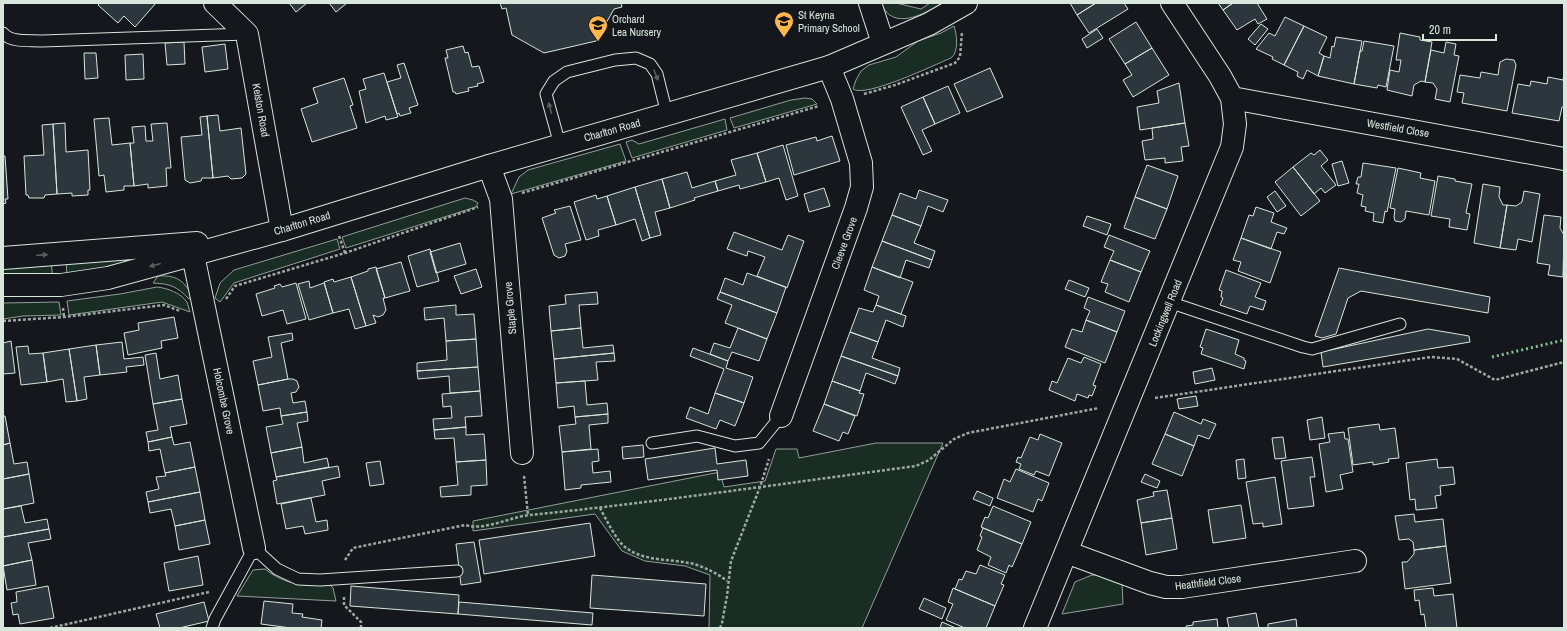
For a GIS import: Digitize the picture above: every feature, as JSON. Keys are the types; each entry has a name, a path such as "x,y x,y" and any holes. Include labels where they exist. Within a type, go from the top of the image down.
{"street":[{"path":"215,3 247,34"},
{"path":"870,3 883,43"},
{"name":"Charlton Road","path":"3,285 61,284 108,278 282,230 489,166 829,67 929,24 966,3"},
{"name":"Lockingwell Road","path":"1035,628 1232,148 1235,124 1232,98 1220,76 1172,3"},
{"name":"Kelston Road","path":"247,34 282,230"},
{"name":"Cleeve Grove","path":"781,416 856,208 862,186 861,163 842,99 829,67"},
{"name":"Westfield Close","path":"1232,98 1564,159"},
{"name":"Staple Grove","path":"489,166 501,199 522,453"},
{"name":"Charlton Road","path":"3,258 252,238"},
{"name":"Holcombe Grove","path":"193,255 254,548"},
{"name":"Heathfield Close","path":"1066,552 1150,584 1166,587 1182,587 1355,561"}],"lane":[{"path":"3,33 15,40 42,41 247,34"},
{"path":"560,145 546,94 554,81 567,72 615,60 636,58 650,64 657,74 668,114"},
{"path":"1169,302 1312,349 1400,324"},
{"path":"652,443 697,436 735,446 759,443 781,416"},
{"path":"212,628 215,619 254,548 277,569 298,579 320,580 457,571"}],"path":[{"path":"338,235 345,253"},
{"path":"361,628 361,622 344,605 343,562 353,548 465,525 474,528 528,515 600,508 916,466 929,460 954,439 968,433 1128,402 1431,356 1457,359 1495,380 1564,362"},
{"path":"522,453 528,515"},
{"path":"720,628 727,596 727,581 731,562 760,487 769,458"},
{"path":"600,508 611,529 625,547 637,554 696,565 715,572 727,581"},
{"path":"50,628 233,587"}],"green space":[{"path":"881,3 896,3 921,9 930,3 942,3 927,12 901,19 893,17 886,12"},
{"path":"954,26 956,34 956,48 954,55 951,58 885,85 860,91 853,89 861,71 869,65 896,57 918,41 941,33"},
{"path":"805,98 812,99 817,104 734,128 730,118 791,100"},
{"path":"725,119 727,130 632,158 626,142 632,140 639,144"},
{"path":"620,144 626,161 511,194 519,177 528,170"},
{"path":"465,198 478,203 476,207 346,248 342,237"},
{"path":"337,239 340,249 234,283 220,302 215,298 220,283 234,270"},
{"path":"136,257 138,260 137,263 67,276 66,260"},
{"path":"51,262 53,278 3,275 3,268"},
{"path":"158,276 170,276 179,280 186,286 192,296 189,299 173,286 153,283"},
{"path":"157,287 165,288 181,296 187,302 190,312 162,302 69,315 67,301 120,294"},
{"path":"59,302 61,315 23,316 3,319 3,303"},
{"path":"876,443 943,443 862,628 709,628 710,575 685,566 645,561 622,551 595,514 473,531 473,521 720,472 724,487 765,481 776,449 797,449 799,458"},
{"path":"265,569 273,575 288,582 330,585 333,588 336,601 237,596 253,570"},
{"path":"1092,575 1101,575 1122,582 1123,604 1062,614 1075,582"}],"building":[{"path":"100,3 156,3 135,27 124,16 118,23 98,5"},
{"path":"289,3 307,3 296,12"},
{"path":"329,3 347,3 336,12"},
{"path":"500,3 621,3 622,7 614,9 596,41 544,53 512,35 506,8 502,9"},
{"path":"1070,3 1096,3 1077,15"},
{"path":"1096,3 1124,3 1128,9 1089,33 1077,15"},
{"path":"1218,3 1233,3 1223,10"},
{"path":"1233,3 1257,3 1267,19 1258,24 1255,19 1237,30 1223,10"},
{"path":"1285,17 1304,26 1284,65 1272,59 1273,57 1256,49 1269,33 1275,36"},
{"path":"1136,22 1152,48 1125,64 1109,39"},
{"path":"1261,24 1268,29 1255,45 1248,39"},
{"path":"1304,26 1327,37 1319,53 1324,56 1318,76 1307,70 1303,79 1297,76 1298,72 1284,65"},
{"path":"1097,29 1103,38 1087,48 1082,39"},
{"path":"1400,33 1420,37 1420,40 1432,42 1425,82 1421,81 1414,85 1412,96 1387,90 1390,70 1399,72 1401,60 1396,60"},
{"path":"1336,37 1362,41 1354,84 1318,76 1324,56 1330,58 1332,46 1334,47"},
{"path":"1364,41 1394,46 1386,87 1378,85 1377,88 1354,84 1360,51 1362,51"},
{"path":"184,42 185,64 167,65 165,43"},
{"path":"1446,42 1456,44 1454,55 1459,56 1450,102 1435,99 1437,89 1433,83 1425,82 1431,50 1444,53"},
{"path":"225,44 228,69 205,72 202,47"},
{"path":"463,46 465,53 468,52 472,67 479,66 484,82 477,84 478,86 468,88 469,91 456,94 453,92 445,58 448,58 446,50"},
{"path":"1152,48 1169,75 1133,97 1123,80 1132,75 1125,64"},
{"path":"84,53 96,53 98,78 85,79"},
{"path":"143,54 144,79 126,80 125,55"},
{"path":"1506,59 1514,60 1516,65 1507,111 1462,103 1464,93 1457,92 1460,75 1480,78 1481,72 1498,75 1500,62"},
{"path":"404,63 418,105 409,108 411,113 400,116 399,113 397,114 387,82 401,78 397,65"},
{"path":"990,68 1003,97 967,112 954,84"},
{"path":"384,73 398,117 386,120 385,116 366,123 359,91 366,89 363,79"},
{"path":"1564,74 1564,107 1562,107 1559,121 1512,113 1518,84 1530,86 1531,81 1547,84 1548,77 1563,80"},
{"path":"344,78 353,105 350,106 357,128 312,142 301,109 318,103 313,88"},
{"path":"1179,83 1185,123 1140,130 1137,107 1159,103 1157,91"},
{"path":"948,86 960,113 935,124 923,97"},
{"path":"923,97 935,124 922,130 932,151 923,155 901,107"},
{"path":"218,115 220,131 241,128 246,174 242,178 231,179 228,176 213,178 207,116"},
{"path":"207,116 213,178 202,178 201,181 190,183 185,180 181,137 202,135 200,117"},
{"path":"109,118 112,145 130,143 134,186 124,186 124,190 106,192 104,175 99,176 94,119"},
{"path":"65,123 66,152 88,150 90,190 88,190 88,195 72,196 72,193 57,194 53,124"},
{"path":"167,123 171,168 166,168 167,186 148,188 148,184 134,186 130,143 134,143 132,127 145,126 146,141 153,141 151,124"},
{"path":"1185,123 1189,146 1181,147 1183,161 1165,163 1165,158 1145,160 1142,141 1153,139 1152,128"},
{"path":"53,124 57,194 45,195 44,198 29,198 28,195 26,195 24,156 44,155 42,125"},
{"path":"832,136 840,161 794,175 786,145 816,137 817,141"},
{"path":"783,145 798,196 786,200 779,178 766,182 757,153"},
{"path":"1320,150 1328,160 1321,166 1336,185 1325,193 1321,188 1314,194 1293,167 1311,153 1314,155"},
{"path":"757,153 766,182 740,189 739,185 718,191 715,181 736,175 731,160"},
{"path":"3,156 5,156 8,199 5,199 6,203 3,204"},
{"path":"1342,161 1349,183 1338,186 1332,164"},
{"path":"1363,163 1396,168 1387,212 1385,211 1383,223 1373,221 1374,213 1365,211 1366,207 1361,206 1363,195 1357,193 1359,184 1356,184 1358,177 1361,177"},
{"path":"1147,165 1178,176 1167,209 1135,197"},
{"path":"1293,167 1320,201 1301,216 1275,182"},
{"path":"1398,168 1421,173 1420,178 1435,181 1429,215 1406,211 1405,219 1401,222 1395,221 1395,209 1390,208"},
{"path":"687,172 692,188 715,181 718,191 694,198 695,200 670,208 662,179"},
{"path":"1438,176 1472,184 1466,213 1470,214 1467,230 1449,227 1450,219 1431,216"},
{"path":"662,179 670,208 655,212 661,235 650,238 635,187"},
{"path":"1483,184 1500,187 1499,197 1503,205 1507,205 1500,248 1474,243"},
{"path":"635,187 650,238 642,241 635,219 616,225 607,196"},
{"path":"824,188 830,206 809,212 804,194"},
{"path":"919,190 948,200 943,212 928,206 921,226 892,215 900,193 916,199"},
{"path":"1275,191 1286,206 1277,212 1267,197"},
{"path":"1524,191 1540,194 1532,242 1518,239 1516,250 1500,248 1507,205 1516,206 1522,202"},
{"path":"596,195 597,199 607,196 616,225 598,230 599,236 586,240 574,202"},
{"path":"1135,197 1167,209 1155,239 1124,228"},
{"path":"570,206 581,240 565,244 567,251 565,256 559,258 554,255 542,218 556,213 554,210"},
{"path":"1256,207 1274,213 1271,222 1287,228 1284,234 1277,232 1271,249 1241,238 1249,215 1253,216"},
{"path":"892,215 921,226 914,243 935,251 932,260 882,241"},
{"path":"1544,215 1561,217 1560,228 1564,235 1563,277 1548,275 1550,265 1537,263"},
{"path":"1087,216 1111,224 1107,235 1083,226"},
{"path":"734,232 782,250 788,235 804,241 787,288 757,276 765,257 748,251 747,256 727,249"},
{"path":"1109,235 1150,251 1141,272 1110,260 1114,251 1104,247"},
{"path":"1241,238 1281,252 1270,283 1238,271 1241,262 1233,260"},
{"path":"882,241 932,260 929,268 906,260 900,278 872,267"},
{"path":"460,243 466,264 436,273 430,252"},
{"path":"430,249 439,281 417,287 408,256"},
{"path":"1110,260 1141,272 1129,302 1105,292 1108,284 1101,282"},
{"path":"401,262 410,291 385,298 376,269"},
{"path":"376,267 385,298 383,298 386,310 383,315 378,317 373,315 376,323 366,326 351,277"},
{"path":"872,267 913,282 901,314 876,305 879,296 864,290"},
{"path":"1339,268 1490,297 1488,313 1361,291 1348,298 1336,334 1322,338 1315,336"},
{"path":"476,269 482,287 461,294 454,276"},
{"path":"1226,270 1261,283 1255,297 1266,301 1263,310 1250,306 1247,314 1220,305 1223,298 1221,297 1222,291 1219,290"},
{"path":"747,273 786,287 777,313 720,292 725,278 743,285"},
{"path":"351,277 366,326 355,329 349,309 333,313 324,282 333,279 334,282"},
{"path":"1069,280 1089,288 1085,297 1065,289"},
{"path":"309,281 310,288 324,283 333,313 309,320 298,284"},
{"path":"296,283 306,319 287,324 283,310 262,316 256,294 275,288 274,286 280,284 282,287"},
{"path":"597,292 598,304 579,305 581,328 551,331 549,306 566,304 565,295"},
{"path":"720,292 777,313 767,339 725,323 732,305 717,299"},
{"path":"1088,297 1125,311 1117,332 1086,320 1090,311 1084,308"},
{"path":"456,305 456,315 474,314 476,339 446,341 444,318 425,320 424,308"},
{"path":"876,305 906,316 903,327 886,320 878,342 850,332 859,308 873,312"},
{"path":"174,317 178,338 161,341 162,348 128,355 124,333 139,330 138,323"},
{"path":"1086,320 1117,332 1105,363 1065,347 1072,329 1082,332"},
{"path":"581,328 583,348 613,345 614,353 554,359 551,331"},
{"path":"738,328 767,339 759,361 732,352 728,361 710,354 714,343 730,348"},
{"path":"1206,329 1239,340 1235,354 1244,358 1246,361 1244,369 1201,354 1203,348 1200,347"},
{"path":"1428,329 1469,336 1470,342 1323,367 1321,352"},
{"path":"850,332 878,342 872,358 900,368 898,376 841,356"},
{"path":"292,333 293,340 281,343 288,379 258,385 253,361 272,357 268,337"},
{"path":"476,339 478,367 417,371 417,363 447,360 446,341"},
{"path":"11,341 15,373 3,374 3,343"},
{"path":"122,342 124,359 143,357 144,365 126,367 127,372 100,375 96,345"},
{"path":"96,345 100,375 84,377 87,399 77,401 69,349"},
{"path":"28,346 29,354 43,353 47,382 21,385 16,347"},
{"path":"693,348 728,361 726,368 753,377 744,403 715,393 724,369 690,356"},
{"path":"69,349 77,401 66,402 63,379 47,382 43,353"},
{"path":"156,353 160,379 178,375 182,399 153,404 145,355"},
{"path":"614,353 615,361 596,362 598,380 556,383 554,359"},
{"path":"841,356 898,376 895,384 866,373 860,391 832,381"},
{"path":"1084,357 1101,364 1093,385 1096,386 1092,396 1089,395 1088,398 1077,394 1075,401 1049,390 1052,381 1057,383 1068,358 1081,363"},
{"path":"478,367 480,391 450,393 449,376 418,379 417,371"},
{"path":"1212,368 1215,380 1195,384 1193,372"},
{"path":"288,379 297,381 299,387 296,392 291,393 293,403 305,401 307,412 281,416 280,408 263,411 258,385"},
{"path":"585,381 587,405 607,403 608,414 575,417 574,406 558,408 556,383"},
{"path":"832,381 860,391 859,393 864,394 857,416 824,404"},
{"path":"480,391 482,416 465,417 466,427 434,430 433,419 452,418 451,406 443,407 442,394"},
{"path":"715,393 744,403 735,426 720,420 716,429 686,418 690,407 708,414"},
{"path":"1196,396 1198,406 1179,409 1177,399"},
{"path":"182,399 187,424 170,427 172,437 148,442 146,432 158,430 153,404"},
{"path":"824,404 855,416 848,434 843,432 839,441 813,431"},
{"path":"307,412 308,421 297,423 302,447 271,453 266,427 283,424 281,416"},
{"path":"1174,412 1201,424 1203,419 1216,424 1209,439 1198,435 1194,446 1165,434"},
{"path":"608,414 608,423 589,425 591,449 562,452 559,426 576,424 575,417"},
{"path":"3,416 5,416 10,443 3,445"},
{"path":"1322,417 1325,438 1310,440 1307,420"},
{"path":"1379,424 1380,430 1395,428 1399,458 1388,459 1389,462 1373,465 1373,462 1353,465 1348,428"},
{"path":"466,427 466,435 484,434 486,460 456,462 454,438 435,439 434,430"},
{"path":"1344,432 1345,439 1348,439 1353,472 1340,475 1343,489 1326,492 1319,444 1330,442 1328,434"},
{"path":"1040,434 1062,443 1049,476 1036,471 1034,475 1019,469 1021,464 1016,462 1018,457 1021,458 1030,437 1038,440"},
{"path":"1165,434 1194,446 1182,476 1152,464"},
{"path":"172,437 174,445 190,442 195,467 165,473 160,449 149,451 148,442"},
{"path":"1283,437 1286,458 1275,459 1272,438"},
{"path":"10,443 14,464 27,462 29,474 3,479 3,445"},
{"path":"643,445 644,457 623,459 622,447"},
{"path":"302,447 304,463 327,458 329,467 276,477 271,453"},
{"path":"715,448 717,464 746,460 748,476 718,480 717,470 648,480 645,459"},
{"path":"598,449 599,461 592,462 593,473 610,471 611,482 581,485 581,488 565,490 562,452"},
{"path":"1312,457 1315,477 1310,477 1314,506 1288,509 1281,461"},
{"path":"1244,459 1246,478 1238,479 1236,460"},
{"path":"1437,459 1438,468 1453,467 1455,484 1440,486 1441,495 1435,496 1437,508 1416,510 1415,499 1410,500 1406,463"},
{"path":"486,460 487,485 471,486 471,495 441,497 440,487 458,485 456,462"},
{"path":"380,461 384,484 370,486 366,463"},
{"path":"338,466 340,477 322,481 325,495 277,504 273,481 277,480 276,477"},
{"path":"195,467 200,492 148,502 146,492 159,489 156,477 166,476 165,473"},
{"path":"1016,469 1049,483 1042,501 1038,499 1033,512 997,498 1004,479 1010,482"},
{"path":"29,474 34,503 3,509 3,479"},
{"path":"1145,474 1160,481 1157,488 1141,482"},
{"path":"1275,477 1282,524 1263,527 1263,523 1253,524 1246,482"},
{"path":"1167,490 1172,518 1141,523 1137,500 1154,496 1153,492"},
{"path":"977,491 993,498 990,506 973,499"},
{"path":"200,492 205,520 175,526 171,509 150,513 148,502"},
{"path":"311,498 316,522 327,520 328,530 305,534 303,526 286,529 281,504"},
{"path":"1241,505 1246,538 1213,543 1208,510"},
{"path":"21,506 25,523 47,519 49,529 3,537 3,509"},
{"path":"993,506 1031,522 1022,544 981,527 985,517 988,518"},
{"path":"1414,514 1415,522 1443,519 1446,546 1414,550 1413,542 1409,539 1399,540 1395,516"},
{"path":"1172,518 1177,549 1146,555 1141,523"},
{"path":"205,520 210,544 179,550 175,526"},
{"path":"590,523 595,556 484,574 479,540"},
{"path":"983,528 1022,544 1012,567 1009,565 1006,573 988,565 991,557 977,550 982,537 980,536"},
{"path":"49,529 51,539 28,543 32,560 3,566 3,537"},
{"path":"474,542 481,582 461,585 456,544"},
{"path":"1446,546 1451,583 1405,589 1402,562 1407,562 1414,554 1414,550"},
{"path":"198,556 203,585 169,591 164,563"},
{"path":"32,560 36,585 7,590 3,566"},
{"path":"980,565 1005,575 1001,584 1004,585 995,606 955,589 959,579 962,580 966,571 976,574"},
{"path":"592,575 706,584 704,616 590,608"},
{"path":"48,586 54,618 20,624 18,614 13,615 11,603 17,602 16,592"},
{"path":"351,586 459,595 458,614 350,606"},
{"path":"953,588 995,606 986,628 965,628 946,620 953,604 948,602"},
{"path":"1433,588 1434,596 1453,594 1457,628 1426,628 1424,614 1421,615 1419,600 1415,601 1414,590"},
{"path":"924,598 946,608 942,619 919,609"},
{"path":"264,601 293,604 292,613 303,614 302,617 322,620 321,628 291,628 261,624"},
{"path":"204,602 209,621 179,628 160,628 156,614"},
{"path":"459,602 593,613 592,625 458,614"},
{"path":"1256,613 1259,628 1229,628 1227,618"},
{"path":"1217,619 1218,628 1187,628 1186,626 1193,625 1193,622"},
{"path":"1296,619 1297,628 1268,628 1268,624"},
{"path":"942,622 956,628 940,628"}],"hedge":[{"path":"1492,357 1564,340"}],"place":[{"name":"St Keyna Primary School","path":"784,38"},
{"name":"Orchard Lea Nursery","path":"598,42"}]}
